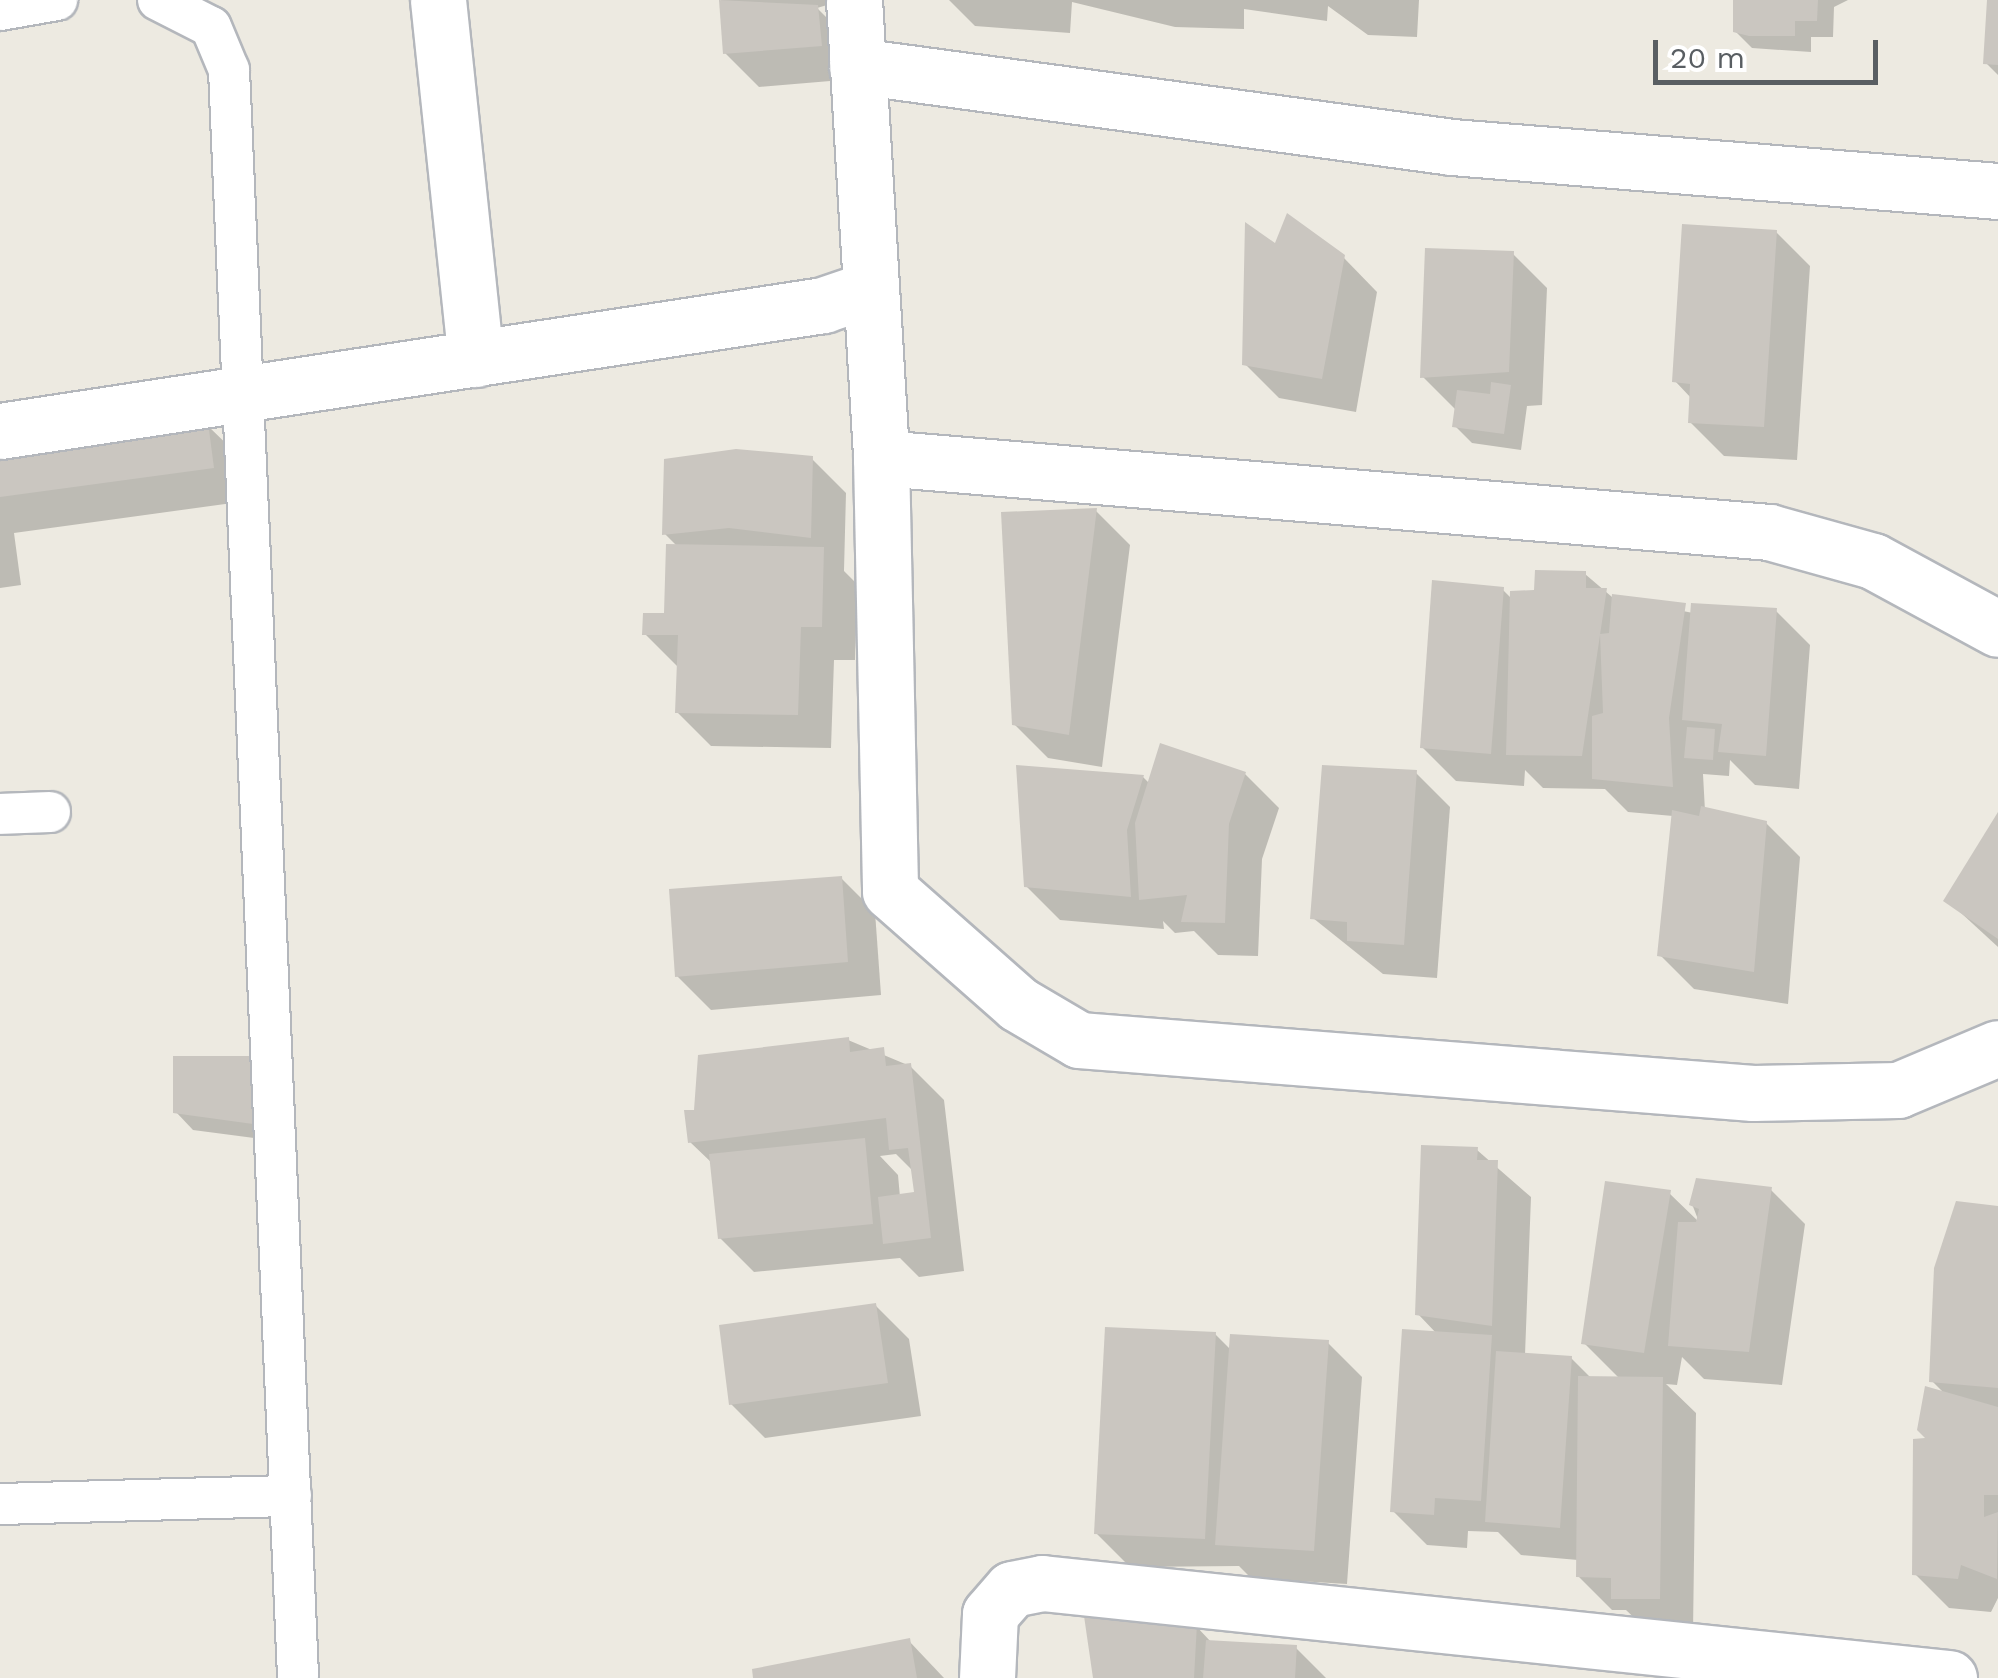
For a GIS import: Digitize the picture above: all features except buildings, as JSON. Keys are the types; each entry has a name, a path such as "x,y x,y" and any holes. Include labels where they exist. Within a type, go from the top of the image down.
{"street":[{"path":"438,0 476,359"},
{"path":"854,0 880,458 890,890 1018,1004 1079,1040 1753,1094 1898,1090 1998,1048"},
{"path":"856,66 1452,147 1998,191"},
{"path":"0,431 823,305 870,289"},
{"path":"880,458 1768,532 1873,561 1998,629"},
{"path":"987,1678 990,1614 1012,1589 1042,1583 1949,1678"}],"lane":[{"path":"0,10 57,0"},
{"path":"158,0 212,26 230,70 240,394 298,1678"},
{"path":"0,814 50,812"},
{"path":"0,1504 292,1496"}]}
